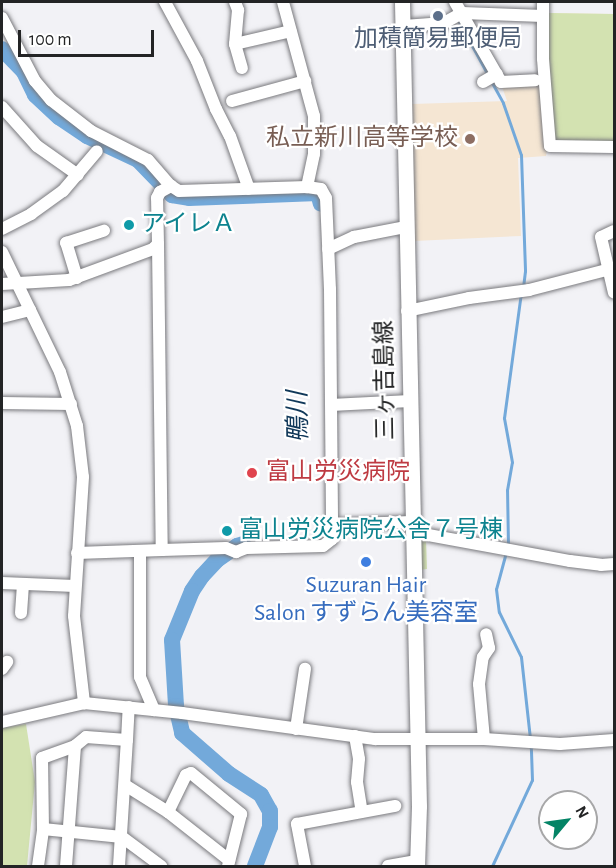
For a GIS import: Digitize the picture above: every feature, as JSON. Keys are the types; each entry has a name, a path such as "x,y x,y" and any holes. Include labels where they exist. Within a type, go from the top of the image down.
{"main road":[{"name":"三ヶ吉島線","path":"402,2 417,738 417,864"}],"street":[{"path":"165,2 197,62 230,136 249,189"},
{"path":"235,2 238,10 235,44 242,68"},
{"path":"284,2 314,116 314,154 307,187"},
{"path":"543,2 550,146 615,147"},
{"path":"456,11 501,82 535,80"},
{"path":"404,26 444,23 456,11 543,16"},
{"path":"2,18 35,81 51,100 91,131 148,160 171,186 179,190 307,187 321,189 326,198 332,405 332,539 323,546 246,548 236,552 226,548 77,553"},
{"path":"235,44 291,31"},
{"path":"483,82 497,74"},
{"path":"232,101 305,81"},
{"path":"2,107 37,146 78,175"},
{"path":"2,229 47,204 78,175 97,151"},
{"path":"162,550 157,198 160,192 171,186"},
{"path":"328,249 354,237 406,226"},
{"path":"77,278 66,243 104,231"},
{"path":"615,231 601,237 612,269 615,293"},
{"path":"2,284 77,278 137,257 158,244"},
{"path":"2,252 60,372 76,426 82,477 75,586 76,649 84,703"},
{"path":"407,311 469,298 529,290 612,269"},
{"path":"2,317 30,310"},
{"path":"332,405 409,401"},
{"path":"2,403 70,404"},
{"path":"332,525 412,527 570,561 601,565 615,564"},
{"path":"140,551 140,677 153,710"},
{"path":"2,583 75,586"},
{"path":"21,613 23,584"},
{"path":"484,739 479,684 483,657 489,648 486,634"},
{"path":"296,729 305,669"},
{"path":"2,722 84,703 355,736 484,739 560,744 615,740"},
{"path":"119,867 129,707"},
{"path":"355,736 359,759 357,782 362,812"},
{"path":"38,867 43,829 42,758 75,746 86,737 127,740"},
{"path":"66,867 75,746"},
{"path":"125,785 168,812 229,863 241,814 191,773 186,775 168,812"},
{"path":"305,867 297,824 395,806"},
{"path":"43,829 122,837 161,867"},
{"path":"388,867 417,864"}],"shaded area":[{"path":"546,13 614,14 614,144 547,150 546,156 518,158 521,236 414,241 412,104 507,101 501,84 549,81"}],"green space":[{"path":"549,13 614,14 614,142 553,142 547,57"},
{"path":"420,539 426,540 427,569 420,570"},
{"path":"26,724 35,782 27,866 2,866 2,728"}],"waterway":[{"path":"458,20 488,75"},
{"name":"鴨川","path":"2,49 24,72 35,95 59,117 87,136 138,160 172,195 189,198 318,193 321,204"},
{"path":"491,81 503,103 521,155 525,271 523,287"},
{"path":"508,545 507,490 512,462 504,418 521,293"},
{"name":"鴨川","path":"243,544 217,560 202,576 192,591 172,640 176,706 182,733 229,774 261,795 270,811 270,827 255,866"},
{"path":"506,552 496,589 499,612 521,657 530,739"},
{"path":"492,866 532,780 531,745"}],"place":[{"name":"加積簡易郵便局","path":"438,16"},
{"name":"私立新川高等学校","path":"470,139"},
{"name":"アイレＡ","path":"129,225"},
{"name":"富山労災病院","path":"252,473"},
{"name":"富山労災病院公舎７号棟","path":"227,531"},
{"name":"Suzuran Hair Salon すずらん美容室","path":"366,562"}]}
